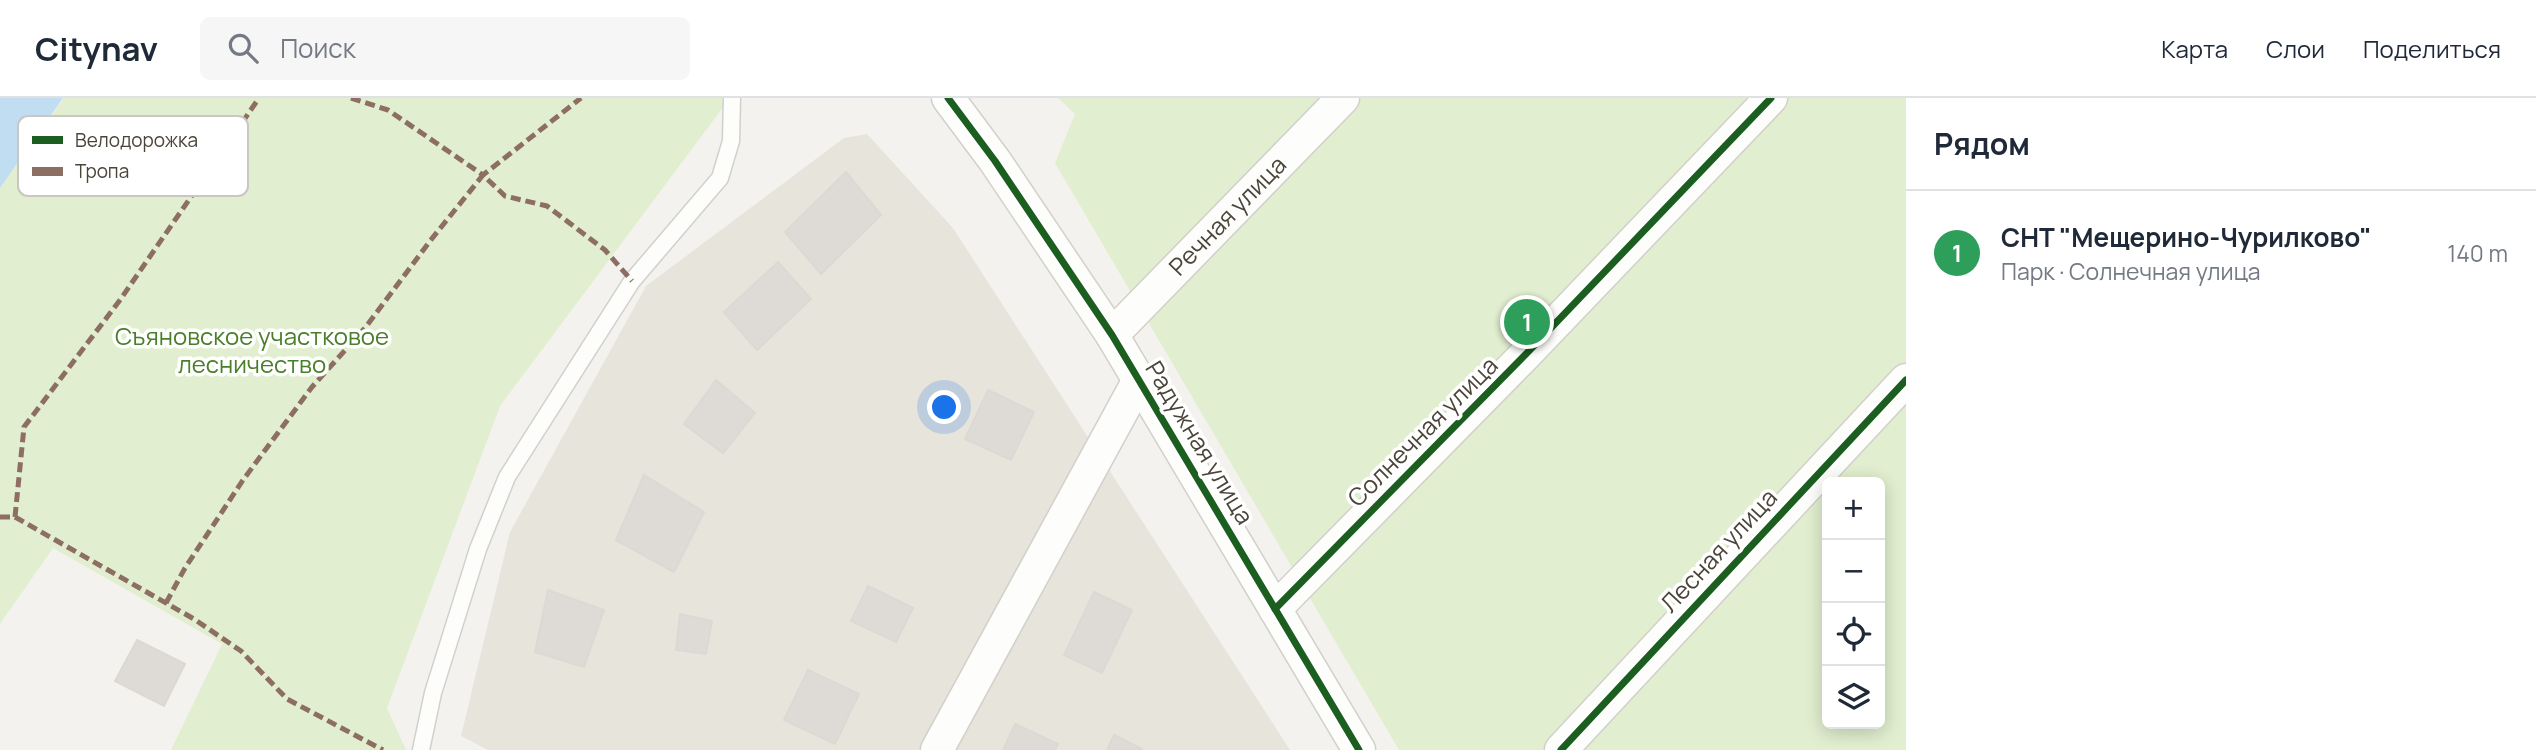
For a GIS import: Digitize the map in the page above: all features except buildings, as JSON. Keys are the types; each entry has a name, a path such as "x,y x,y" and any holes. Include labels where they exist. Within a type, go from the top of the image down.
{"street":[{"name":"Радужная улица","path":"948,98 995,161 1112,335 1359,750"},
{"name":"Речная улица","path":"1112,335 1343,98"},
{"name":"Солнечная улица","path":"1275,609 1525,355 1771,98"},
{"path":"937,750 1139,380"},
{"name":"Лесная улица","path":"1561,750 1906,380"}],"lane":[{"path":"421,750 433,693 478,549 507,477 632,281 720,178 731,141 732,98"}],"shaded area":[{"path":"867,134 953,228 1290,750 488,750 461,736 510,532 646,286 844,138"}],"green space":[{"name":"Съяновское участковое лесничество","path":"64,98 730,98 500,406 387,708 406,750 171,750 222,644 53,548 0,624 0,188 18,163 18,196 248,196 248,116 51,116"},
{"path":"1058,98 1906,98 1906,750 1399,750 1055,163 1075,114"}],"water":[{"path":"0,98 63,98 50,116 18,116 18,162 0,188"}],"marked path":[{"path":"247,116 259,98"},
{"path":"351,98 388,110 483,175 581,98"},
{"path":"166,603 185,568 243,480 312,387 365,328 483,175 505,196 547,206 605,250 632,281"},
{"path":"15,517 24,427 120,300 192,196"},
{"path":"0,517 15,517 194,619 241,651 287,699 383,750"}],"cycle path":[{"path":"948,98 995,161 1112,335 1359,750"},
{"path":"1275,609 1525,355 1771,98"},
{"path":"1561,750 1906,380"}],"place":[{"name":"СНТ \"Мещерино-Чурилково\"","path":"1527,322"}]}
